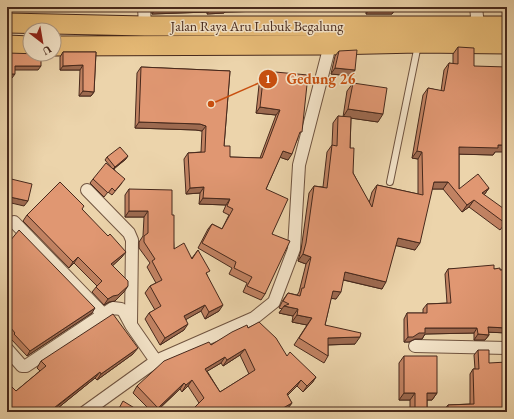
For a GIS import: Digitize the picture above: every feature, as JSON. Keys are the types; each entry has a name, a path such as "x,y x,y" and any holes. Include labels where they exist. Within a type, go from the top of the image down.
{"main road":[{"name":"Jalan Raya Aru Lubuk Begalung","path":"15,23 145,26 507,26"},
{"path":"15,23 20,46"},
{"name":"Jalan Raya Aru Lubuk Begalung","path":"62,46 330,45 418,43 507,44"}],"street":[{"path":"144,7 145,26"},
{"path":"476,7 478,26"},
{"path":"85,412 156,360 254,318 274,302 294,249 299,165 330,45"},
{"path":"87,190 129,233 132,240 131,325"},
{"path":"14,222 103,314"},
{"path":"7,349 22,366 26,366 113,308 121,309 124,312 131,325 156,360"},
{"path":"415,346 507,348"}],"lane":[{"path":"390,182 418,43"}],"building":[{"path":"156,7 190,7 156,8"},
{"path":"396,7 396,8 370,8"},
{"path":"458,47 474,48 474,66 507,67 507,145 498,145 498,148 459,147 459,189 478,174 489,188 482,193 507,211 507,221 505,223 474,200 467,205 448,182 434,182 420,243 398,238 386,282 345,272 341,292 333,291 325,325 361,333 360,337 328,338 328,356 299,338 312,318 297,315 298,309 284,306 289,304 283,301 288,293 300,296 302,288 304,288 311,257 303,254 306,243 314,186 327,188 332,145 337,146 338,116 351,117 350,148 354,148 353,173 372,207 377,185 423,195 422,152 417,151 428,88 444,91 449,63 458,64"},
{"path":"357,50 355,70 335,68 339,51"},
{"path":"63,52 96,52 94,92 83,91 83,65 63,66"},
{"path":"7,53 22,53 22,62 41,62 41,66 15,66 15,74 7,74"},
{"path":"141,67 230,71 224,146 230,146 230,157 262,158 280,110 260,107 264,71 308,75 302,132 300,132 292,154 283,151 266,189 288,199 272,234 290,241 265,294 247,286 252,277 234,268 236,262 202,243 212,224 222,229 233,209 227,206 230,199 203,198 204,187 190,188 188,153 205,152 206,126 200,124 139,122"},
{"path":"353,83 387,88 383,114 348,109"},
{"path":"120,147 128,156 115,167 107,157"},
{"path":"106,163 125,179 115,191 112,188 108,193 93,179"},
{"path":"7,178 32,184 28,201 10,197 7,200"},
{"path":"60,182 84,206 82,209 108,236 110,234 126,252 111,264 128,281 128,286 118,295 108,299 96,287 102,281 78,257 73,262 27,215"},
{"path":"129,189 172,190 174,249 184,243 192,259 198,250 210,271 206,273 223,305 209,312 205,305 184,316 188,324 165,338 149,313 161,306 150,286 162,280 152,261 155,259 144,242 144,236 148,233 148,211 129,211"},
{"path":"19,230 95,308 30,351 14,334 15,333 7,323 7,238 10,241"},
{"path":"494,265 494,269 500,268 500,270 507,270 507,328 488,327 489,335 478,334 477,328 425,328 425,333 419,333 413,337 408,337 407,313 427,313 427,304 451,303 448,269"},
{"path":"113,314 138,348 101,374 100,372 50,411 51,412 7,412 7,382 16,391 46,366 41,361"},
{"path":"259,322 276,338 287,356 290,352 316,377 307,386 301,380 287,394 292,403 276,412 190,412 204,398 192,380 186,385 184,383 158,408 137,386 164,361 209,342 211,345 247,325 248,328","holes":["245,349 255,370 220,392 205,369 225,357 227,360"]},
{"path":"478,350 489,350 489,363 507,362 507,412 448,412 448,405 474,404 473,369 479,369"},
{"path":"404,356 437,356 437,393 427,393 427,412 415,412 415,393 404,393"},
{"path":"123,401 141,412 117,412"},
{"path":"100,408 106,412 94,412"},
{"path":"349,409 365,410 365,412 349,412"}],"place":[{"name":"Gedung 26","path":"211,104"}]}
